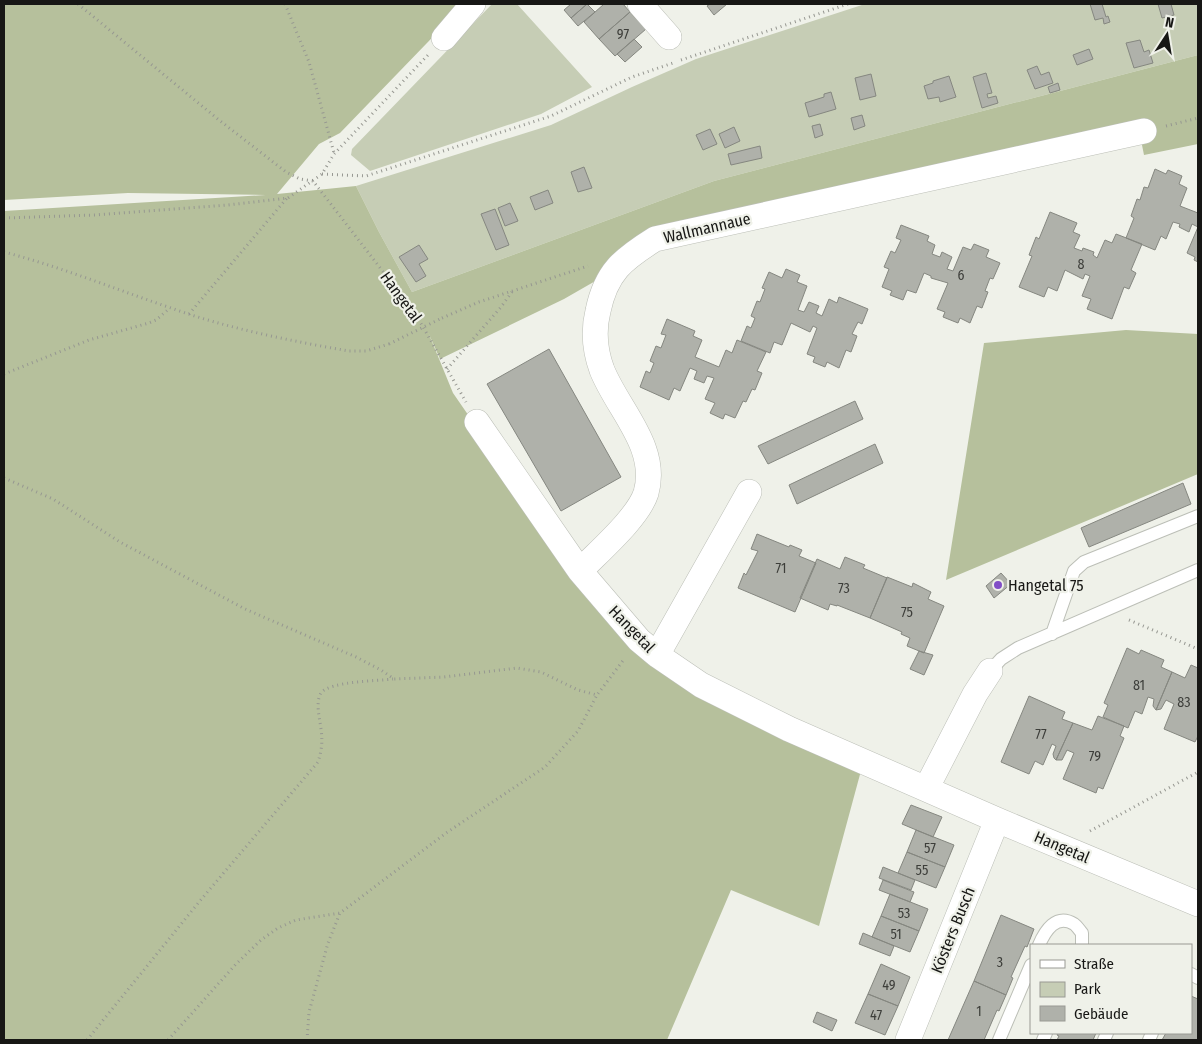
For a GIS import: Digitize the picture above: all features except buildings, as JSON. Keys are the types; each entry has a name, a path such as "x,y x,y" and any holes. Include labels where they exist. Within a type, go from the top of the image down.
{"street":[{"path":"444,38 474,4"},
{"path":"640,4 669,37"},
{"name":"Wallmannaue","path":"580,571 638,511 646,492 648,474 642,442 602,371 596,348 594,326 600,300 612,273 629,256 655,239 1144,131"},
{"name":"Hangetal","path":"477,422 580,571 648,648 701,685 789,729 1198,904"},
{"name":"Hangetal","path":"648,648 749,492"},
{"path":"926,789 975,694 990,671"},
{"name":"Kösters Busch","path":"908,1040 998,820"}],"lane":[{"path":"1052,634 1074,571 1084,562 1198,516"},
{"path":"990,671 1001,659 1018,648 1198,570"},
{"path":"1039,944 1044,933 1052,924 1063,921 1074,924 1082,933 1082,944"},
{"path":"998,1040 1030,967"}],"path":[{"path":"78,4 219,120 286,172 313,181"},
{"path":"285,4 309,62 334,154"},
{"path":"322,174 366,176 552,116 632,77 848,4"},
{"path":"189,314 288,198 322,174 334,154 444,38"},
{"path":"1144,131 1198,118"},
{"name":"Hangetal","path":"313,181 415,313 477,422"},
{"path":"4,218 94,215 228,205 288,198"},
{"path":"4,252 79,275 189,314 318,346 349,351 366,351 390,344 479,302 589,266"},
{"path":"447,369 512,292"},
{"path":"4,374 89,340 149,323 156,320 170,308"},
{"path":"4,478 53,499 120,542 245,609 356,657 394,679"},
{"path":"1106,610 1198,649"},
{"path":"168,1040 236,964 261,940 278,928 296,920 340,913 446,833 545,767 578,731 597,695 648,648"},
{"path":"87,1040 199,902 318,762 323,737 319,716 319,700 322,692 330,687 394,679 444,678 517,668 541,672 578,690 597,695"},
{"path":"1061,847 1198,772"},
{"path":"307,1040 309,1012 328,943 340,913"}],"green space":[{"path":"4,4 455,4 455,14 340,133 319,144 277,194 356,186 412,292 714,181 1198,55 1198,144 1144,155 1140,135 655,238 611,272 564,299 440,359 428,332 453,393 576,571 633,643 862,767 819,926 731,890 667,1040 4,1040 4,211 266,195 128,193 4,200"},
{"path":"492,4 517,4 592,87 541,114 370,171 351,155 352,149"},
{"path":"865,4 1198,4 1198,55 714,181 412,292 356,186 551,125 696,59"},
{"path":"1126,330 1198,334 1198,474 946,580 984,343"}],"place":[{"name":"Hangetal 75","path":"998,585"}]}
